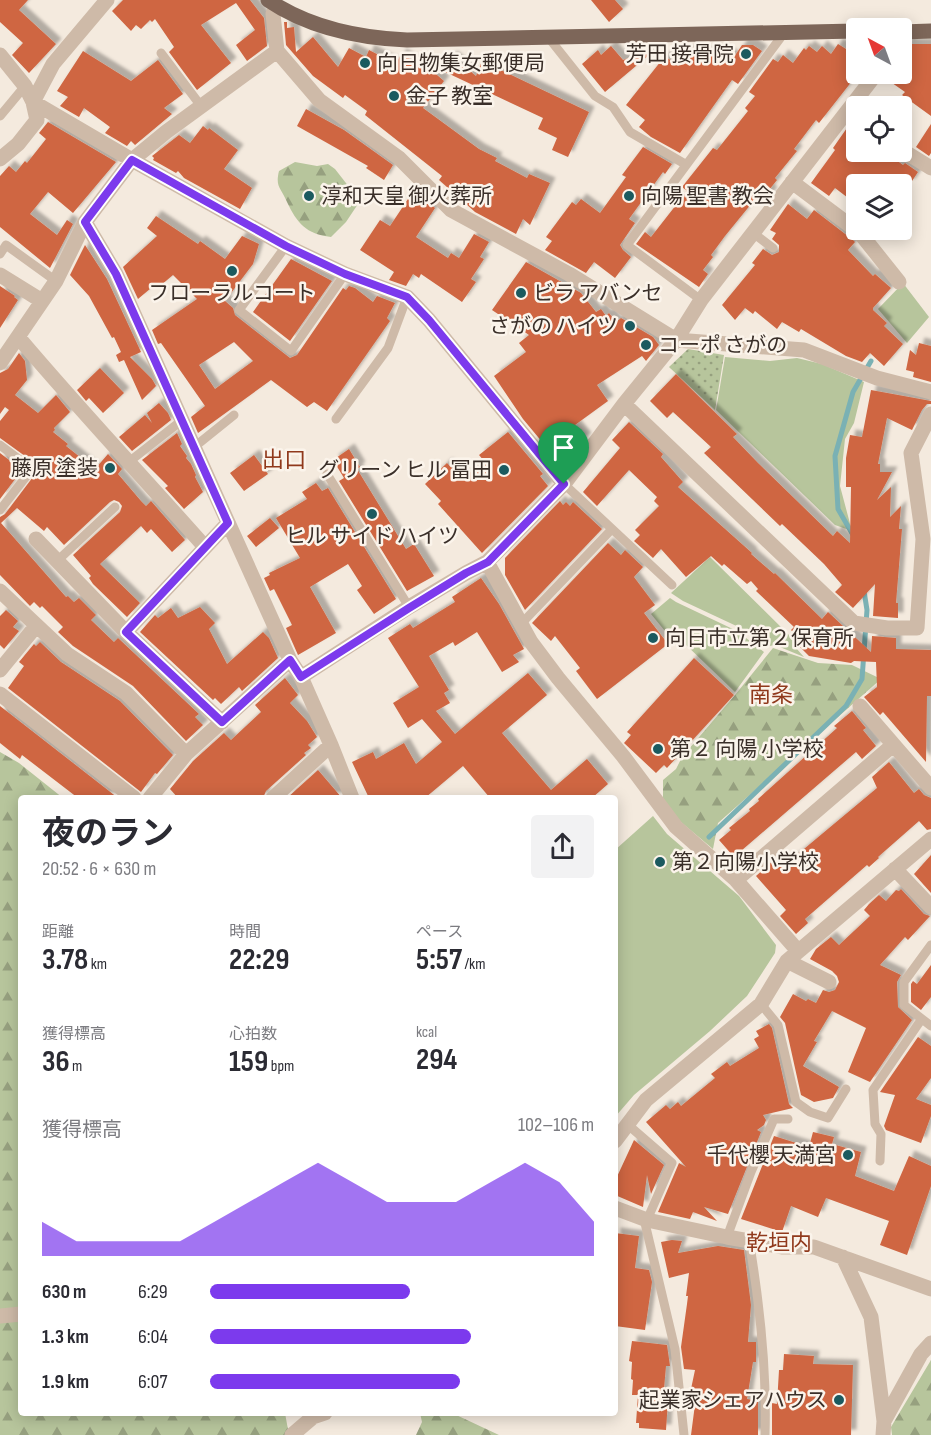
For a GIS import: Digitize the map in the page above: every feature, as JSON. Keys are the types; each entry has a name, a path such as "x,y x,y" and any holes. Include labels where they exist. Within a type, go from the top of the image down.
{"main road":[{"path":"273,3 318,25 371,39 846,31"},
{"path":"912,33 931,31"}],"street":[{"path":"33,102 53,64 107,0"},
{"path":"273,3 277,51 319,100 399,158 451,210 569,274 676,340 804,350 877,378 931,392"},
{"path":"0,363 56,280 85,222 132,160 277,51"},
{"path":"0,55 25,86 33,102 37,120 18,144 0,159"},
{"path":"33,102 286,246 345,274 407,297 429,320 564,484"},
{"path":"301,677 409,608 488,562 564,484 676,340 700,300 792,182 846,120"},
{"path":"912,158 931,168"},
{"path":"792,182 860,233 899,282"},
{"path":"85,222 116,274 290,660 301,677 351,795"},
{"path":"0,275 42,301"},
{"path":"19,338 69,398 130,461 205,547"},
{"path":"624,404 854,623 887,628 916,628 923,539 911,453 931,414"},
{"path":"126,632 228,523"},
{"path":"36,539 126,632 222,722"},
{"path":"488,562 520,625 558,678 623,756 676,827 736,880 792,956 829,982"},
{"path":"0,591 67,654 126,693 186,754"},
{"path":"0,670 36,626"},
{"path":"152,795 186,754 290,660"},
{"path":"0,694 130,795"},
{"path":"860,706 931,788"},
{"path":"276,795 331,745"},
{"path":"736,880 893,745"},
{"path":"618,1137 646,1100 761,1004 792,956 931,839"},
{"path":"895,869 931,907"},
{"path":"618,1209 645,1220 727,1237 783,1247 814,1247 931,1289"},
{"path":"843,1257 871,1317 883,1428"},
{"path":"0,1316 18,1314"},
{"path":"883,1428 921,1354 931,1343"},
{"path":"292,1435 316,1416"}],"lane":[{"path":"700,300 627,244 784,33"},
{"path":"548,37 587,88 613,107 630,132 686,164"},
{"path":"161,53 201,106"},
{"path":"0,116 25,86"},
{"path":"753,233 773,248"},
{"path":"0,254 6,245 56,280"},
{"path":"286,246 239,310 291,351 345,274"},
{"path":"336,419 388,348 407,297"},
{"path":"193,448 234,415"},
{"path":"130,461 181,421"},
{"path":"0,445 32,469 0,510"},
{"path":"327,474 409,608"},
{"path":"564,484 672,585"},
{"path":"57,561 115,507"},
{"path":"520,625 612,529"},
{"path":"931,945 904,982 904,1005 931,1026"},
{"path":"761,1004 778,1025 796,1102 810,1112 828,1118 846,1089"},
{"path":"880,1161 881,1134 875,1124 873,1090 921,1020"},
{"path":"727,1237 774,1119 788,1119"},
{"path":"627,1124 672,1163 645,1220 675,1349 684,1435"},
{"path":"749,1240 762,1334 766,1400 765,1435"}],"green space":[{"path":"295,162 317,166 328,164 335,169 360,201 346,222 331,237 315,233 303,226 279,187 279,171"},
{"path":"903,283 929,317 907,343 878,309"},
{"path":"688,349 724,355 715,410 669,367"},
{"path":"725,357 770,361 797,358 822,364 864,382 854,423 845,439 840,486 852,531 835,525 716,410"},
{"path":"710,557 791,637 796,648 804,657 775,645 769,646 745,630 671,593"},
{"path":"670,598 737,631 764,652 735,692 684,643 678,647 651,614"},
{"path":"773,648 818,663 852,665 881,679 718,823 713,849 682,823 663,802 663,780 676,769 682,757"},
{"path":"0,752 19,763 59,795 18,795 18,1416 286,1416 289,1435 0,1435"},
{"path":"653,816 667,834 739,896 776,945 775,953 747,996 710,1031 634,1095 618,1114 618,847"},
{"path":"931,1360 931,1435 892,1435 891,1427"},
{"path":"421,1416 458,1416 499,1435 416,1435 422,1422"}],"building":[{"path":"0,0 28,0 19,10 56,44 29,73 12,55 23,43 0,22"},
{"path":"123,0 250,0 264,18 267,46 247,61 236,45 255,30 236,3 201,25 231,63 197,90 169,52 174,47 155,19 152,22 150,20 141,29 136,25 131,31 112,11"},
{"path":"591,0 615,0 623,9 609,22"},
{"path":"284,22 287,22 287,28 294,27 296,52 313,37 338,67 349,48 366,57 369,50 396,64 401,54 421,65 423,63 444,81 423,108 479,149 497,158 495,161 527,178 529,174 550,183 530,225 523,219 516,234 475,212 439,180 442,176 365,115 367,111 345,95 343,98 313,76 286,45"},
{"path":"838,44 846,49 846,84 850,84 819,123 816,120 794,149 797,151 775,178 777,180 769,190 772,192 764,203 756,198 725,236 703,270 708,274 699,287 636,244 645,232 651,237 687,191 682,187 713,148 717,150 748,111 745,108 755,96 749,92 773,59 778,62 783,55 793,63 804,48 806,50 809,46 817,52 822,46 831,54"},
{"path":"912,44 931,44 931,116 912,102 912,96 902,95 905,92 894,84 912,84"},
{"path":"742,45 753,45 762,51 738,84 732,80 680,153 651,137 639,127 645,120 626,105 665,56 678,66 692,47 704,56 709,49 712,51 714,48 719,52 722,49 734,57"},
{"path":"611,46 623,60 655,50 605,92 582,64 598,50 601,55"},
{"path":"83,51 131,81 158,60 183,94 164,108 172,114 135,145 131,141 127,146 105,133 110,127 84,108 79,117 60,106 68,97 57,91"},
{"path":"452,56 476,76 482,61 589,112 568,157 552,150 557,138 538,129 543,118 441,70"},
{"path":"306,109 344,130 393,165 384,180 366,168 368,166 297,126"},
{"path":"48,122 116,162 73,213 48,192 30,214 57,235 67,220 73,224 50,268 0,227 0,176 9,166 16,172 25,161 27,163 46,139 39,133"},
{"path":"931,124 931,153 929,156 916,147"},
{"path":"203,126 238,150 224,169 252,188 240,209 184,178 178,171 176,173 153,160 152,156 179,135 190,143"},
{"path":"846,129 846,162 899,162 903,165 905,163 918,172 912,181 912,174 846,174 846,196 835,188 829,196 811,183 835,150 833,148"},
{"path":"643,147 672,164 665,174 663,172 629,219 635,223 620,245 631,257 615,278 594,262 586,273 545,250 552,241 546,237 572,202 576,205 581,199 600,213 626,177 622,175"},
{"path":"414,190 435,208 416,237 448,258 451,253 459,258 474,234 489,242 480,257 484,259 471,279 476,282 462,302 421,274 419,278 413,274 406,286 389,280 394,272 360,250 380,220 390,226"},
{"path":"788,204 807,219 814,210 846,235 846,240 855,242 848,250 873,276 875,274 891,288 873,310 887,323 884,326 903,344 884,366 870,353 862,362 846,356 801,329 799,332 782,322 777,329 755,311 753,314 745,308 735,320 722,305 755,265 752,263 763,249 772,255 779,252 779,245 772,239 776,233 770,230"},
{"path":"156,216 198,244 200,241 225,259 242,236 259,244 253,264 225,301 233,308 235,315 290,358 297,355 343,288 346,290 349,286 355,288 373,302 377,296 395,303 387,318 390,321 327,411 314,402 307,407 271,380 198,433 191,417 205,406 161,343 158,344 152,330 197,299 173,275 160,286 157,283 138,299 123,267 157,236 147,228","holes":["234,342 253,361 215,389 199,365"]},
{"path":"85,245 107,279 141,352 130,357 156,386 142,400 124,360 119,362 116,355 121,352 114,337 112,338 89,296 70,275"},
{"path":"291,259 332,281 290,341 253,312"},
{"path":"526,262 581,293 596,312 601,309 606,316 609,313 616,322 621,318 653,337 659,345 646,361 642,356 597,385 608,401 575,425 586,438 558,461 523,419 494,376 526,352 519,343 529,335 492,310"},
{"path":"0,286 18,300 0,328"},
{"path":"919,343 931,346 931,382 913,377 914,372 906,370 910,350 916,355"},
{"path":"19,353 25,361 27,380 15,395 38,413 56,395 70,412 54,428 53,432 68,444 66,446 95,469 108,454 122,469 118,474 141,501 146,506 151,501 185,540 172,552 151,529 147,533 141,526 100,564 140,603 127,617 93,584 89,578 91,576 73,555 120,512 122,506 119,502 114,500 110,502 64,545 47,527 44,531 17,508 1,523 66,597 68,596 74,602 79,598 96,615 91,620 114,642 118,638 199,714 195,717 203,725 186,741 133,686 73,646 58,632 63,627 42,606 40,608 34,602 30,606 0,575 0,517 5,514 39,469 36,464 0,438 0,421 9,410 5,407 0,414 0,373 8,369"},
{"path":"100,368 124,393 103,413 89,398 86,401 77,390"},
{"path":"676,374 737,434 733,437 758,463 833,536 837,531 850,543 851,487 846,487 846,458 850,435 862,437 871,390 931,401 931,404 927,404 922,410 912,430 887,418 878,464 880,464 880,472 892,472 877,500 891,487 890,517 901,506 899,529 902,529 896,603 898,603 898,618 873,616 875,584 853,608 835,592 842,585 824,564 782,524 780,526 704,453 711,447 673,412 667,418 650,401"},
{"path":"159,403 171,420 132,451 119,437 145,415 152,423 147,413"},
{"path":"629,422 663,454 661,457 683,482 678,487 775,573 822,619 828,612 871,652 872,636 896,638 896,649 931,650 931,696 927,696 926,762 883,712 880,715 864,697 877,687 876,662 854,661 851,663 809,656 797,644 801,640 791,630 794,627 756,591 758,589 751,581 747,584 711,556 686,577 661,549 653,558 634,541 640,535 635,530 659,506 654,501 657,497 629,470 597,506 583,492 620,448 612,440"},
{"path":"508,432 543,474 540,476 548,486 482,553 438,504 441,501 425,484 447,463 462,479 484,461 479,455"},
{"path":"177,433 182,444 180,446 203,492 184,509 165,488 168,486 142,460"},
{"path":"349,449 360,467 357,469 406,549 414,544 434,576 407,591 339,481 344,478 333,460"},
{"path":"0,453 22,470 0,499"},
{"path":"254,455 268,474 244,491 230,473"},
{"path":"316,483 322,491 328,488 396,599 374,614 357,590 362,586 348,564 310,587 336,633 298,655 286,628 292,625 274,589 270,591 264,578 270,575 269,573 300,558 276,518 307,499 302,492"},
{"path":"560,501 563,505 566,502 570,506 573,502 602,529 525,610 505,575 505,558"},
{"path":"270,518 279,528 256,547 247,536"},
{"path":"608,543 621,555 625,550 643,567 634,577 655,605 644,613 668,644 597,699 576,671 580,668 555,636 551,641 532,623"},
{"path":"481,578 499,604 524,649 513,655 519,662 502,672 477,632 455,646 453,642 429,656 449,690 444,693 450,703 436,711 455,734 528,673 547,695 502,733 551,790 587,759 608,784 595,795 487,795 463,766 429,795 368,795 352,762 373,752 376,759 404,743 416,764 442,742 422,719 408,728 393,703 419,687 388,638 410,624 413,628 455,602 452,597"},
{"path":"200,607 215,623 209,629 227,664 263,632 269,638 278,658 242,691 239,687 221,704 215,698 213,700 140,632 155,615 158,618 171,608 178,618"},
{"path":"6,610 18,621 13,627 19,631 4,649 0,645 0,616"},
{"path":"40,642 61,662 120,701 173,755 157,774 155,773 141,792 8,688 24,666 19,662 34,644 36,646"},
{"name":"第２ 向陽 小学校","path":"694,658 734,695 667,768 664,765 656,773 624,743 631,735 627,732"},
{"path":"285,678 298,695 290,703 307,721 317,737 308,745 311,748 304,753 306,755 264,795 175,795 170,789 193,761 224,733 231,740 261,712 255,705"},
{"path":"0,706 114,795 74,795 22,755 20,759 0,743"},
{"path":"852,711 866,728 863,730 876,746 862,759 856,752 734,857 719,840 731,830 729,828 750,811 749,809 759,801 758,799 837,728 834,726"},
{"path":"889,762 914,793 919,789 931,798 931,829 927,830 919,821 869,867 867,865 805,919 808,923 796,934 780,916 786,910 756,876 774,860 780,867 791,857 792,859 877,788 872,777"},
{"path":"318,770 339,795 290,795"},
{"path":"931,855 931,893 914,874"},
{"path":"901,889 924,914 930,916 908,940 905,937 880,965 901,975 897,982 898,1007 912,1020 870,1082 848,1072 866,1028 832,1011 814,1041 817,1042 803,1066 839,1087 833,1098 814,1102 801,1095 785,1023 780,1017 793,994 816,1003 823,990 829,992 835,990 839,982 837,976 810,959 816,949 831,937 839,945 870,916 864,910 869,904 879,895 886,901 896,890"},
{"path":"931,965 931,997 921,1010 911,1002 911,984 913,981 917,984"},
{"path":"769,1024 772,1028 789,1104 793,1108 763,1115 766,1120 764,1125 757,1130 761,1132 728,1214 704,1207 717,1221 693,1212 690,1219 658,1212 679,1163 686,1167 646,1122 666,1105 670,1109 678,1102 681,1106 715,1078 711,1074 727,1062 730,1066 759,1048 754,1039 759,1036 756,1031"},
{"path":"918,1037 931,1046 931,1078 916,1099 931,1105 931,1116 921,1143 886,1130 884,1126 895,1095 880,1092"},
{"path":"813,1132 834,1137 832,1144 861,1152 855,1176 894,1191 909,1156 931,1166 931,1186 907,1255 880,1245 889,1221 826,1198 818,1217 791,1206 782,1232 741,1219 774,1136 809,1147"},
{"path":"634,1140 664,1165 651,1194 647,1175 643,1207 618,1196 618,1175"},
{"path":"618,1233 639,1236 635,1268 649,1270 652,1282 645,1330 618,1326"},
{"path":"682,1241 678,1253 718,1246 744,1250 751,1305 748,1342 756,1342 756,1362 753,1362 747,1399 758,1401 758,1435 691,1435 697,1389 691,1389 695,1370 684,1369 681,1347 689,1273 669,1278 661,1242"},
{"path":"632,1341 667,1345 670,1366 666,1366 663,1400 668,1400 666,1430 639,1428 639,1423 636,1423 638,1395 632,1395 632,1362 629,1361"},
{"path":"784,1354 814,1356 813,1364 853,1365 851,1435 772,1435 772,1403 777,1404 779,1370 783,1370"}],"waterway":[{"path":"853,535 838,509 835,456 853,392 871,361"},
{"path":"709,837 846,706 862,679 867,610 864,591"}],"place":[{"name":"芳田 接骨院","path":"746,54"},
{"name":"向日物集女郵便局","path":"365,63"},
{"name":"金子 教室","path":"394,96"},
{"name":"淳和天皇 御火葬所","path":"309,196"},
{"name":"向陽 聖書 教会","path":"629,196"},
{"name":"フローラルコート","path":"232,271"},
{"name":"ビラ アバンセ","path":"521,293"},
{"name":"さがの ハイツ","path":"630,326"},
{"name":"コーポ さがの","path":"646,345"},
{"name":"藤原 塗装","path":"110,468"},
{"name":"グリーン ヒル 冨田","path":"504,470"},
{"name":"ヒル サイド ハイツ","path":"372,514"},
{"name":"向日市立第２保育所","path":"653,638"},
{"name":"第２ 向陽 小学校","path":"658,749"},
{"name":"第２向陽小学校","path":"660,862"},
{"name":"千代櫻 天満宮","path":"848,1155"},
{"name":"起業家シェアハウス","path":"839,1400"}],"district":[{"name":"出口","path":"284,459"},
{"name":"南条","path":"771,694"},
{"name":"乾垣内","path":"779,1242"}],"route":[{"path":"132,160 286,246 345,274 407,297 429,320 564,484 488,562 409,608 301,677 290,660 222,722 126,632 228,523 116,274 85,222 132,160"}]}
